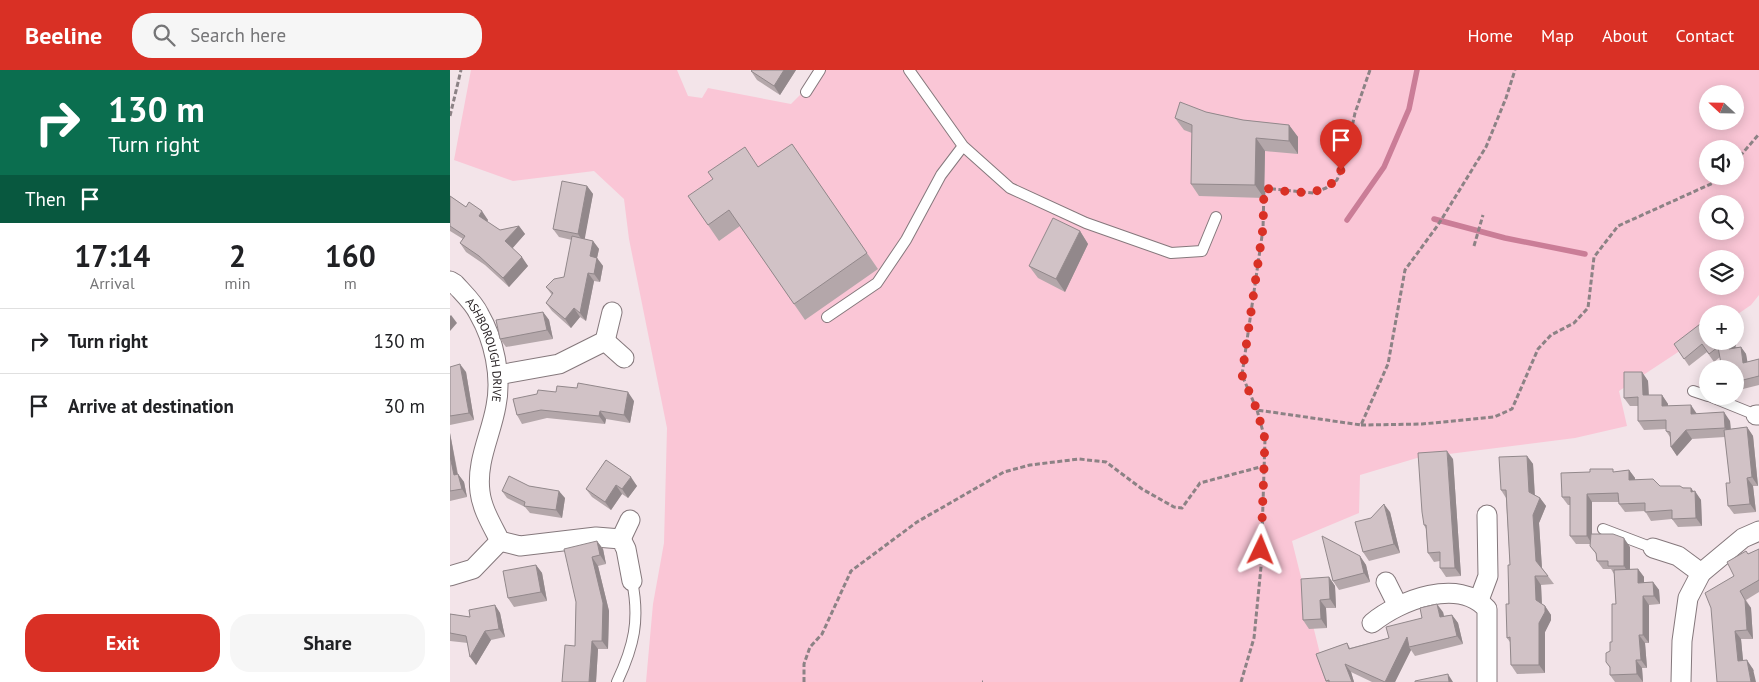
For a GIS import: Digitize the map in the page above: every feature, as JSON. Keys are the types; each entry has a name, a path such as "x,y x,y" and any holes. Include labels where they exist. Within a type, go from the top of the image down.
{"street":[{"name":"ASHBOROUGH DRIVE","path":"450,282 456,284 479,313 491,342 498,375 496,406 480,462 480,492 488,517 500,541"},
{"path":"498,375 559,364 605,341 612,312"},
{"path":"605,341 624,358"},
{"path":"1479,600 1488,576 1487,516"},
{"path":"621,539 630,520"},
{"path":"1681,682 1682,641 1688,598 1700,573 1743,538 1759,531"},
{"path":"450,576 473,568 500,541 520,546 596,536 621,539"},
{"path":"621,539 626,549 632,581"},
{"path":"1653,548 1678,556 1700,573"},
{"path":"1386,582 1398,606"},
{"path":"1372,623 1386,611 1423,596 1443,594 1469,595 1479,600 1487,608 1487,682"}],"lane":[{"path":"806,92 820,70"},
{"path":"909,70 963,146 1010,188 1086,223 1171,252 1202,251 1216,217"},
{"path":"827,317 876,283 906,240 941,175 963,146"},
{"path":"1692,391 1699,393"},
{"path":"1732,405 1758,415"},
{"path":"1603,529 1653,548"},
{"path":"617,682 634,635 637,617 632,581"}],"path":[{"path":"450,116 462,70"},
{"path":"1241,682 1254,638 1261,567 1265,439 1257,410 1242,375 1263,228 1264,188 1314,192 1326,188 1336,180 1345,160 1355,113 1370,70"},
{"path":"1361,425 1388,364 1405,270 1438,225 1486,147 1515,70"},
{"path":"1744,152 1759,134"},
{"path":"1257,410 1361,425 1422,424 1494,417 1512,408 1538,349 1551,335 1574,323 1588,308 1594,258 1618,226 1709,185"},
{"path":"1475,244 1483,217"},
{"path":"804,682 804,664 810,647 822,634 851,571 917,522 1004,472 1030,465 1079,459 1106,462 1142,489 1174,508 1182,508 1200,483 1264,466"}],"shaded area":[{"path":"471,70 677,70 688,96 702,98 708,88 791,104 825,70 1759,70 1759,295 1744,310 1744,305 1699,305 1699,338 1619,391 1627,426 1575,438 1417,458 1360,475 1359,513 1292,541 1327,682 646,682 653,604 664,543 667,428 629,239 624,199 594,171 513,181 454,160"}],"building":[{"path":"752,70 784,70 774,86"},
{"path":"1180,102 1206,112 1243,120 1289,125 1289,141 1256,138 1255,185 1191,184 1192,125 1175,118"},
{"path":"792,144 867,253 794,304 729,210 708,225 688,196 713,179 708,172 745,147 758,167"},
{"path":"562,181 587,186 578,234 553,229"},
{"path":"450,196 466,207 469,202 482,211 479,216 500,230 519,226 505,241 522,257 503,278 479,256 460,243 465,236 450,226"},
{"path":"1053,218 1080,231 1056,279 1029,266"},
{"path":"572,236 593,241 590,256 597,258 594,274 588,273 580,313 574,308 565,319 546,303 553,293 546,287 554,279 564,277"},
{"path":"543,312 547,330 500,339 496,320"},
{"path":"1699,325 1699,346 1684,359 1674,344"},
{"path":"1706,350 1714,350 1709,354"},
{"path":"1719,350 1741,350 1743,360 1720,360"},
{"path":"1759,359 1759,376 1744,380 1744,363"},
{"path":"460,364 469,413 450,416 450,367"},
{"path":"1624,372 1642,372 1643,395 1662,395 1662,406 1691,405 1691,414 1724,412 1725,428 1686,430 1671,447 1670,432 1666,431 1666,420 1638,421 1638,397 1624,398"},
{"path":"578,383 628,392 624,415 600,411 599,416 541,410 517,415 513,399 537,394 538,390 556,392 557,386 577,388"},
{"path":"1747,427 1752,477 1747,478 1750,504 1728,506 1726,483 1730,483 1724,430"},
{"path":"1447,451 1455,568 1440,568 1440,552 1428,553 1426,525 1424,525 1422,512 1418,453"},
{"path":"450,456 454,475 458,474 462,489 450,491"},
{"path":"1527,456 1529,492 1540,498 1533,515 1536,561 1548,576 1535,576 1536,600 1545,606 1545,612 1539,623 1539,665 1511,665 1510,637 1507,638 1506,604 1509,604 1508,565 1510,565 1506,490 1501,490 1499,457"},
{"path":"606,460 631,477 622,489 616,485 605,502 586,489"},
{"path":"1590,469 1613,469 1613,472 1629,470 1629,480 1653,479 1660,486 1691,488 1691,492 1695,491 1696,518 1672,519 1672,510 1645,512 1645,503 1619,504 1618,493 1587,494 1587,536 1570,536 1570,497 1562,497 1561,473 1590,472"},
{"path":"509,476 529,486 559,491 556,510 524,506 525,502 502,491"},
{"path":"1384,504 1394,544 1363,552 1355,522 1371,518"},
{"path":"1591,534 1613,534 1624,538 1624,566 1608,566 1608,561 1597,561 1596,553 1590,546"},
{"path":"1322,536 1360,556 1364,573 1333,581"},
{"path":"597,541 600,555 592,557 603,603 602,641 592,641 589,682 562,682 565,645 575,646 576,602 564,549"},
{"path":"1759,549 1759,580 1740,591 1745,600 1747,630 1735,631 1738,661 1747,660 1751,682 1717,682 1711,608 1705,593 1734,576 1727,562 1746,551 1748,554"},
{"path":"536,565 541,592 508,598 503,571"},
{"path":"1638,569 1638,583 1653,582 1654,596 1643,596 1643,635 1639,635 1641,660 1636,660 1637,674 1610,675 1610,667 1606,662 1606,653 1610,651 1610,642 1612,642 1612,604 1616,604 1614,570"},
{"path":"1329,577 1330,599 1320,600 1321,619 1303,620 1301,579"},
{"path":"1437,604 1440,617 1452,615 1457,636 1409,647 1407,637 1385,682 1345,664 1352,682 1326,681 1316,654 1347,643 1349,649 1389,638 1386,627 1422,618 1420,608"},
{"path":"495,605 499,629 485,631 470,657 466,636 450,633 450,614 470,617 469,610"},
{"path":"1448,674 1449,682 1415,682 1415,681"}],"waterway":[{"path":"1347,220 1384,167 1409,109 1417,70"},
{"path":"1434,219 1505,238 1585,254"}],"route":[{"path":"1261,550 1265,439 1257,410 1242,375 1257,279 1263,228 1264,188 1288,192 1314,192 1326,188 1336,180 1341,170"}]}
